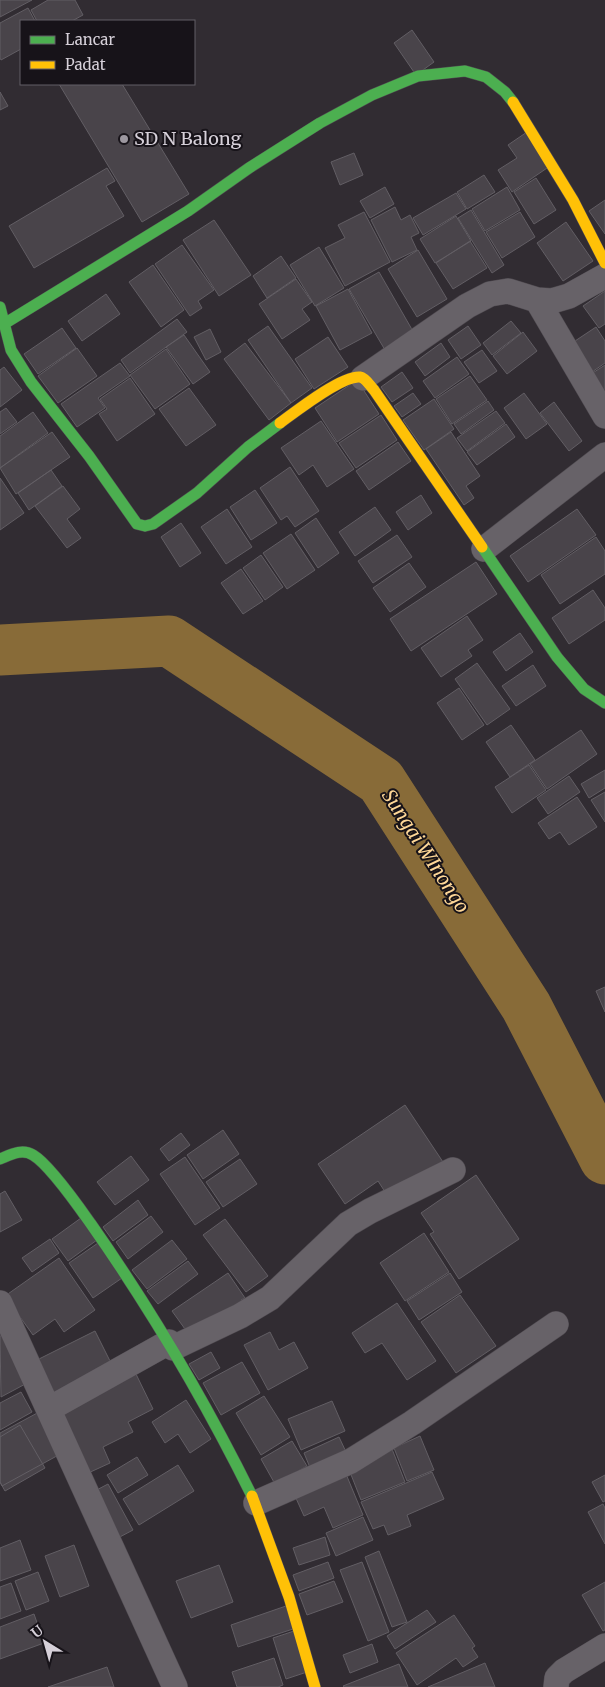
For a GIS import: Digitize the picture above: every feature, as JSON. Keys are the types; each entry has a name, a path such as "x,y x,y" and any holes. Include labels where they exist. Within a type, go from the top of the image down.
{"street":[{"path":"4,324 188,211 248,168 320,123 372,95 418,76 465,71 486,77 504,92 519,110 573,200 605,263"},
{"path":"0,307 11,350 31,382 89,456 137,524 145,526 153,524 197,493 248,447 325,391 350,378 363,378 468,306 490,294 508,291 536,300 552,301 569,296 605,276"},
{"path":"536,300 605,416"},
{"path":"363,378 374,390 557,658 584,689 605,703"},
{"path":"484,549 605,455"},
{"path":"0,1159 19,1152 25,1152 33,1156 48,1169 80,1208 118,1262 171,1345 224,1439 256,1503 289,1597 315,1687"},
{"path":"49,1409 171,1345 240,1316 270,1298 348,1224 453,1170"},
{"path":"0,1303 175,1687"},
{"path":"256,1503 317,1477 367,1451 412,1423 556,1324"},
{"path":"556,1687 558,1678 564,1671 605,1646"}],"building":[{"path":"0,0 32,0 0,17"},
{"path":"48,0 75,0 83,15 74,20 36,20 31,10"},
{"path":"28,8 34,20 20,20 20,50 1,60 0,58 0,23"},
{"path":"412,30 434,62 416,75 394,43"},
{"name":"SD N Balong","path":"60,85 123,85 189,194 142,222"},
{"path":"0,92 8,106 0,110"},
{"path":"527,132 550,166 512,192 498,170 517,158 508,145"},
{"path":"354,153 363,175 340,185 331,162"},
{"name":"SD N Balong","path":"107,168 115,181 106,186 124,216 34,268 9,226"},
{"path":"484,175 495,192 467,209 457,192"},
{"path":"536,178 556,210 534,224 514,192"},
{"path":"385,187 394,204 370,218 360,201"},
{"path":"507,187 520,210 485,231 472,209"},
{"path":"456,193 466,209 423,235 413,218"},
{"path":"605,200 605,234 589,211"},
{"path":"395,207 401,220 410,215 419,233 411,237 417,250 392,262 371,220"},
{"path":"471,210 504,265 492,273 458,218"},
{"path":"364,212 390,262 345,286 325,248 345,238 338,225"},
{"path":"520,212 535,237 502,258 486,232"},
{"path":"456,216 471,241 435,263 420,239"},
{"path":"214,220 251,275 219,296 183,240"},
{"path":"566,222 593,261 563,281 537,243"},
{"path":"470,241 487,268 453,289 436,263"},
{"path":"182,245 214,290 198,301 202,308 190,316 155,264"},
{"path":"319,247 344,288 315,306 290,265"},
{"path":"418,250 447,299 417,317 388,269"},
{"path":"281,256 296,278 267,298 253,276"},
{"path":"153,265 184,310 161,327 129,282"},
{"path":"379,272 414,333 385,350 349,289"},
{"path":"296,279 312,302 302,309 310,320 282,339 259,304"},
{"path":"348,289 372,333 340,350 316,306"},
{"path":"605,291 605,324 599,328 583,306"},
{"path":"106,294 120,314 82,341 68,321"},
{"path":"177,319 187,332 130,373 121,360"},
{"path":"511,321 521,333 492,355 483,343"},
{"path":"268,326 312,388 291,403 248,340"},
{"path":"468,326 481,345 461,359 448,340"},
{"path":"596,327 605,341 605,363 592,372 572,343"},
{"path":"62,328 76,348 38,374 24,354"},
{"path":"210,329 221,352 206,360 194,337"},
{"path":"523,332 537,351 507,374 493,356"},
{"path":"184,335 210,372 193,384 166,347"},
{"path":"328,337 348,367 314,389 295,359"},
{"path":"245,343 291,403 269,420 224,359"},
{"path":"441,343 450,357 425,376 415,362"},
{"path":"77,348 97,376 58,403 38,376"},
{"path":"166,349 190,384 155,409 130,375"},
{"path":"482,350 497,371 479,383 464,362"},
{"path":"457,357 469,374 435,398 423,381"},
{"path":"120,363 130,376 98,398 105,408 77,427 61,404"},
{"path":"605,365 605,394 588,376"},
{"path":"4,367 22,390 0,407 0,370"},
{"path":"402,372 413,388 392,402 381,387"},
{"path":"470,376 487,400 452,424 436,399"},
{"path":"130,378 155,414 117,441 99,414 107,409 100,399"},
{"path":"357,380 379,414 337,442 315,408"},
{"path":"189,388 216,425 186,446 159,409"},
{"path":"413,393 421,404 402,417 394,406"},
{"path":"524,393 547,424 526,439 504,408"},
{"path":"434,399 454,429 424,450 403,420"},
{"path":"488,401 494,410 461,434 454,424"},
{"path":"554,402 582,441 569,451 540,413"},
{"path":"6,408 17,422 0,434 0,412"},
{"path":"496,411 505,423 467,451 457,438"},
{"path":"33,412 48,433 0,468 0,436"},
{"path":"381,415 397,440 356,468 339,443"},
{"path":"321,421 354,469 327,487 313,465 299,475 281,448"},
{"path":"506,424 515,437 477,465 467,452"},
{"path":"52,432 70,457 16,494 0,468"},
{"path":"451,432 480,476 466,486 474,498 464,505 426,449"},
{"path":"398,442 411,461 369,490 356,471"},
{"path":"290,467 319,511 295,527 287,516 281,520 260,488"},
{"path":"51,470 62,486 29,510 18,493"},
{"path":"0,478 24,513 0,530"},
{"path":"63,486 80,509 67,519 81,538 67,548 35,506"},
{"path":"255,490 277,523 251,540 230,507"},
{"path":"421,495 432,513 408,530 396,512"},
{"path":"375,507 391,530 355,556 339,532"},
{"path":"227,509 252,547 226,564 201,527"},
{"path":"577,509 596,535 528,582 510,556"},
{"path":"316,518 339,553 318,568 295,533"},
{"path":"181,523 201,553 180,567 161,537"},
{"path":"291,534 315,570 287,589 263,553"},
{"path":"397,535 412,557 373,583 358,561"},
{"path":"596,537 605,551 605,574 560,604 541,575"},
{"path":"261,555 283,587 265,600 243,568"},
{"path":"476,562 497,594 411,651 390,619"},
{"path":"409,563 426,587 390,612 373,588"},
{"path":"241,569 263,601 243,614 221,583"},
{"path":"593,590 605,608 605,620 569,644 552,618"},
{"path":"467,616 483,640 468,650 472,656 441,677 421,648"},
{"path":"520,633 533,652 506,671 493,652"},
{"path":"477,663 510,709 487,725 455,679"},
{"path":"533,665 546,686 516,706 502,686"},
{"path":"459,688 484,725 462,740 437,703"},
{"path":"511,725 535,760 510,777 486,742"},
{"path":"581,730 597,754 547,789 530,764"},
{"path":"529,765 546,790 512,813 495,787"},
{"path":"605,770 605,788 589,798 581,784"},
{"path":"569,776 580,792 548,814 537,798"},
{"path":"605,792 605,822 591,800"},
{"path":"577,797 597,827 569,845 560,832 549,839 538,823"},
{"path":"605,987 605,1012 596,991"},
{"path":"405,1105 443,1162 389,1198 378,1181 345,1204 318,1164"},
{"path":"223,1130 239,1154 203,1179 187,1155"},
{"path":"181,1133 190,1145 169,1161 160,1149"},
{"path":"131,1156 149,1180 115,1205 97,1182"},
{"path":"185,1157 220,1208 195,1225 160,1174"},
{"path":"240,1159 257,1184 223,1207 206,1182"},
{"path":"476,1175 519,1239 459,1279 430,1234 434,1232 421,1213"},
{"path":"5,1191 22,1220 0,1232 0,1194"},
{"path":"138,1200 148,1215 113,1241 103,1227"},
{"path":"151,1216 163,1232 128,1259 116,1242"},
{"path":"81,1218 97,1240 68,1261 52,1239"},
{"path":"225,1219 268,1276 246,1292 203,1235"},
{"path":"424,1233 449,1272 405,1301 380,1263"},
{"path":"50,1239 59,1253 32,1272 22,1258"},
{"path":"172,1240 187,1259 147,1289 132,1270"},
{"path":"98,1243 122,1278 93,1298 69,1263"},
{"path":"59,1258 95,1310 64,1332 55,1319 33,1335 5,1296"},
{"path":"188,1261 198,1274 158,1304 147,1291"},
{"path":"228,1273 245,1298 241,1300 245,1306 190,1336 172,1311"},
{"path":"450,1273 462,1292 419,1320 407,1301"},
{"path":"460,1295 496,1346 456,1373 421,1322"},
{"path":"397,1303 436,1361 407,1380 382,1343 365,1353 352,1333"},
{"path":"95,1331 114,1369 56,1399 37,1360"},
{"path":"270,1332 279,1350 294,1342 308,1368 268,1390 244,1345"},
{"path":"3,1335 29,1382 1,1397 0,1336"},
{"path":"211,1352 220,1368 199,1380 189,1364"},
{"path":"242,1362 260,1393 221,1415 203,1383"},
{"path":"135,1372 153,1409 128,1422 133,1432 103,1447 110,1463 86,1474 55,1412"},
{"path":"21,1392 32,1412 0,1430 0,1403"},
{"path":"264,1396 290,1437 261,1455 236,1413"},
{"path":"186,1400 211,1439 190,1453 178,1434 165,1443 152,1422"},
{"path":"332,1401 345,1431 301,1450 288,1419"},
{"path":"41,1411 64,1452 2,1486 0,1482 0,1433"},
{"path":"20,1425 45,1468 5,1491 0,1482 0,1437"},
{"path":"420,1436 434,1470 407,1481 394,1448"},
{"path":"339,1437 347,1454 311,1470 304,1453"},
{"path":"292,1441 307,1466 275,1484 261,1459"},
{"path":"392,1449 405,1482 361,1500 348,1467"},
{"path":"137,1457 148,1475 118,1493 107,1475"},
{"path":"178,1465 194,1491 139,1525 123,1499"},
{"path":"432,1472 444,1499 407,1515 411,1526 388,1535 384,1525 373,1529 361,1502"},
{"path":"346,1474 363,1515 333,1528 324,1507 304,1516 295,1496"},
{"path":"605,1475 605,1501 603,1502 592,1482"},
{"path":"108,1484 133,1530 116,1539 91,1493"},
{"path":"603,1504 605,1508 605,1544 588,1512"},
{"path":"363,1517 373,1540 336,1556 326,1533"},
{"path":"325,1537 330,1555 299,1565 293,1548"},
{"path":"20,1540 31,1570 0,1581 0,1548"},
{"path":"74,1545 89,1586 60,1597 45,1556"},
{"path":"379,1551 407,1622 392,1627 365,1557"},
{"path":"328,1562 334,1578 299,1591 293,1575"},
{"path":"362,1562 389,1632 368,1641 340,1570"},
{"path":"219,1565 233,1602 191,1618 176,1581"},
{"path":"38,1572 49,1601 26,1610 15,1581"},
{"path":"334,1581 343,1602 307,1615 299,1594"},
{"path":"605,1582 605,1630 603,1631 582,1595"},
{"path":"11,1583 21,1611 0,1619 0,1587"},
{"path":"286,1606 293,1629 238,1647 231,1625"},
{"path":"427,1610 436,1622 395,1649 387,1636"},
{"path":"34,1614 44,1643 0,1659 0,1627"},
{"path":"454,1615 475,1646 472,1648 478,1657 463,1667 456,1658 417,1685 396,1653"},
{"path":"294,1631 307,1672 286,1679 273,1638"},
{"path":"372,1644 378,1662 350,1673 343,1655"},
{"path":"274,1658 283,1685 278,1687 237,1687 232,1672"},
{"path":"485,1663 495,1687 428,1687"},
{"path":"399,1664 408,1687 343,1686"},
{"path":"107,1667 114,1687 48,1687"}],"waterway":[{"name":"Sungai WInongo","path":"0,650 169,641 381,781 526,1006 605,1159"}],"traffic: fast":[{"path":"4,324 188,211 249,168 320,123 372,95 418,76 465,71 486,77 505,92 513,102"},
{"path":"0,307 11,350 31,382 89,456 137,524 145,526 153,524 197,493 248,447 280,423"},
{"path":"482,547 557,657 584,689 605,703"},
{"path":"0,1159 20,1152 33,1155 48,1168 72,1197 114,1257 177,1357 216,1426 252,1496"}],"traffic: slow":[{"path":"513,102 573,200 605,263"},
{"path":"280,423 319,395 342,382 352,378 360,377 364,379 374,390 482,547"},
{"path":"252,1496 289,1597 315,1687"}],"place":[{"name":"SD N Balong","path":"124,139"}]}
